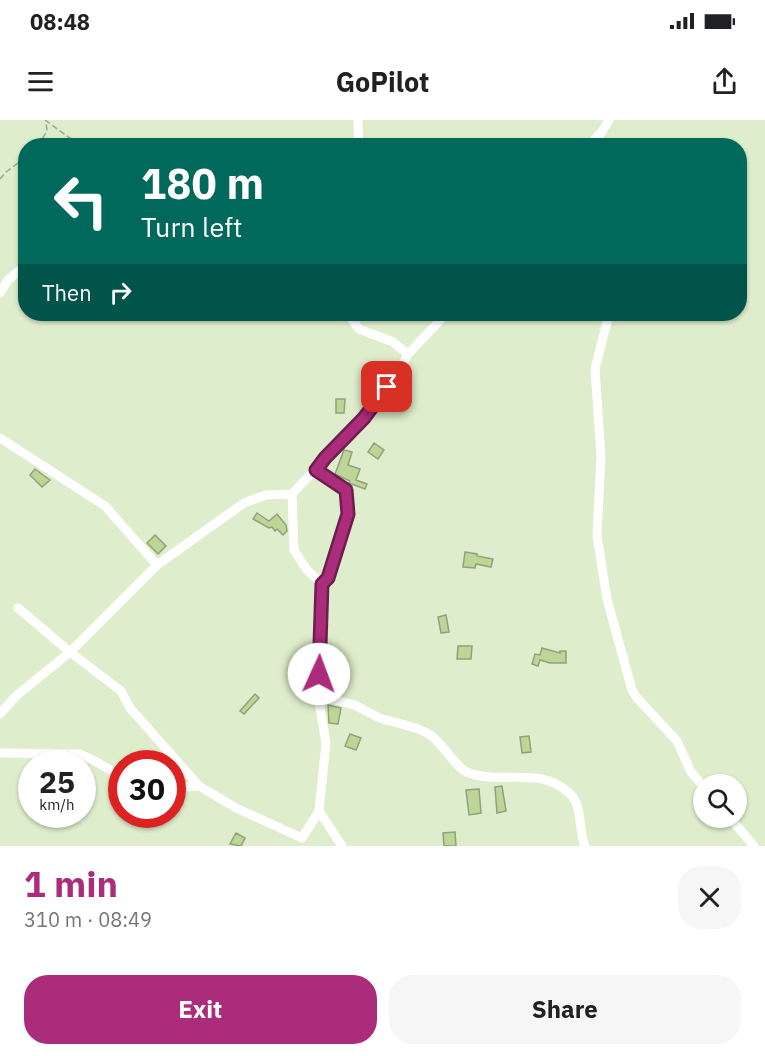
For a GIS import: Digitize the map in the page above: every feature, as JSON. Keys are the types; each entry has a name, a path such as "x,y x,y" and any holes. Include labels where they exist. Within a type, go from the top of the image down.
{"street":[{"path":"358,120 359,138"},
{"path":"596,138 609,120"},
{"path":"0,292 8,280 18,272"},
{"path":"353,321 359,329 393,342 408,354"},
{"path":"0,714 16,696 70,652 157,565 244,503 266,495 292,494 364,418 399,372 408,354 439,321"},
{"path":"607,321 595,369 601,456 597,536 607,599 632,690 677,741 693,774"},
{"path":"0,438 105,506 157,565"},
{"path":"18,608 121,692 130,708 200,786 236,808 302,838 319,812 326,743 318,696 322,584 328,578 348,514 346,490 316,470"},
{"path":"292,494 294,550 307,570 322,584"},
{"path":"318,696 354,705 384,720 428,733 442,744 461,769 470,773 493,778 535,777 552,782 575,798 585,846"},
{"path":"0,753 80,754 108,769"},
{"path":"186,787 200,786"},
{"path":"319,812 342,846"},
{"path":"739,828 754,846"},
{"path":"294,834 300,846"}],"path":[{"path":"42,138 46,131 46,121"},
{"path":"46,121 70,138"},
{"path":"0,179 18,163"}],"building":[{"path":"336,399 345,399 344,413 336,413"},
{"path":"374,443 384,450 378,459 368,452"},
{"path":"344,450 352,452 348,465 360,469 356,480 367,484 365,489 335,474"},
{"path":"35,469 50,480 42,487 30,475"},
{"path":"257,513 269,521 277,514 286,525 287,531 283,535 277,529 275,531 272,527 269,528 253,519"},
{"path":"155,535 166,546 158,554 147,543"},
{"path":"465,552 493,559 491,567 476,564 475,568 463,567"},
{"path":"446,615 449,632 441,633 438,617"},
{"path":"458,646 472,646 471,659 457,659"},
{"path":"542,648 560,653 560,651 566,651 566,663 550,663 540,660 538,666 532,664 535,654 540,655"},
{"path":"255,694 259,698 244,714 240,711"},
{"path":"328,705 341,708 338,724 329,723"},
{"path":"350,734 361,738 356,750 345,746"},
{"path":"529,736 531,752 522,753 520,737"},
{"path":"502,786 506,811 497,813 495,787"},
{"path":"479,789 481,813 469,815 466,790"},
{"path":"455,832 456,846 444,846 443,833"},
{"path":"236,833 245,838 241,846 230,844"}],"route":[{"path":"319,674 322,584 328,578 348,514 346,490 316,470 364,418 387,387"}]}
